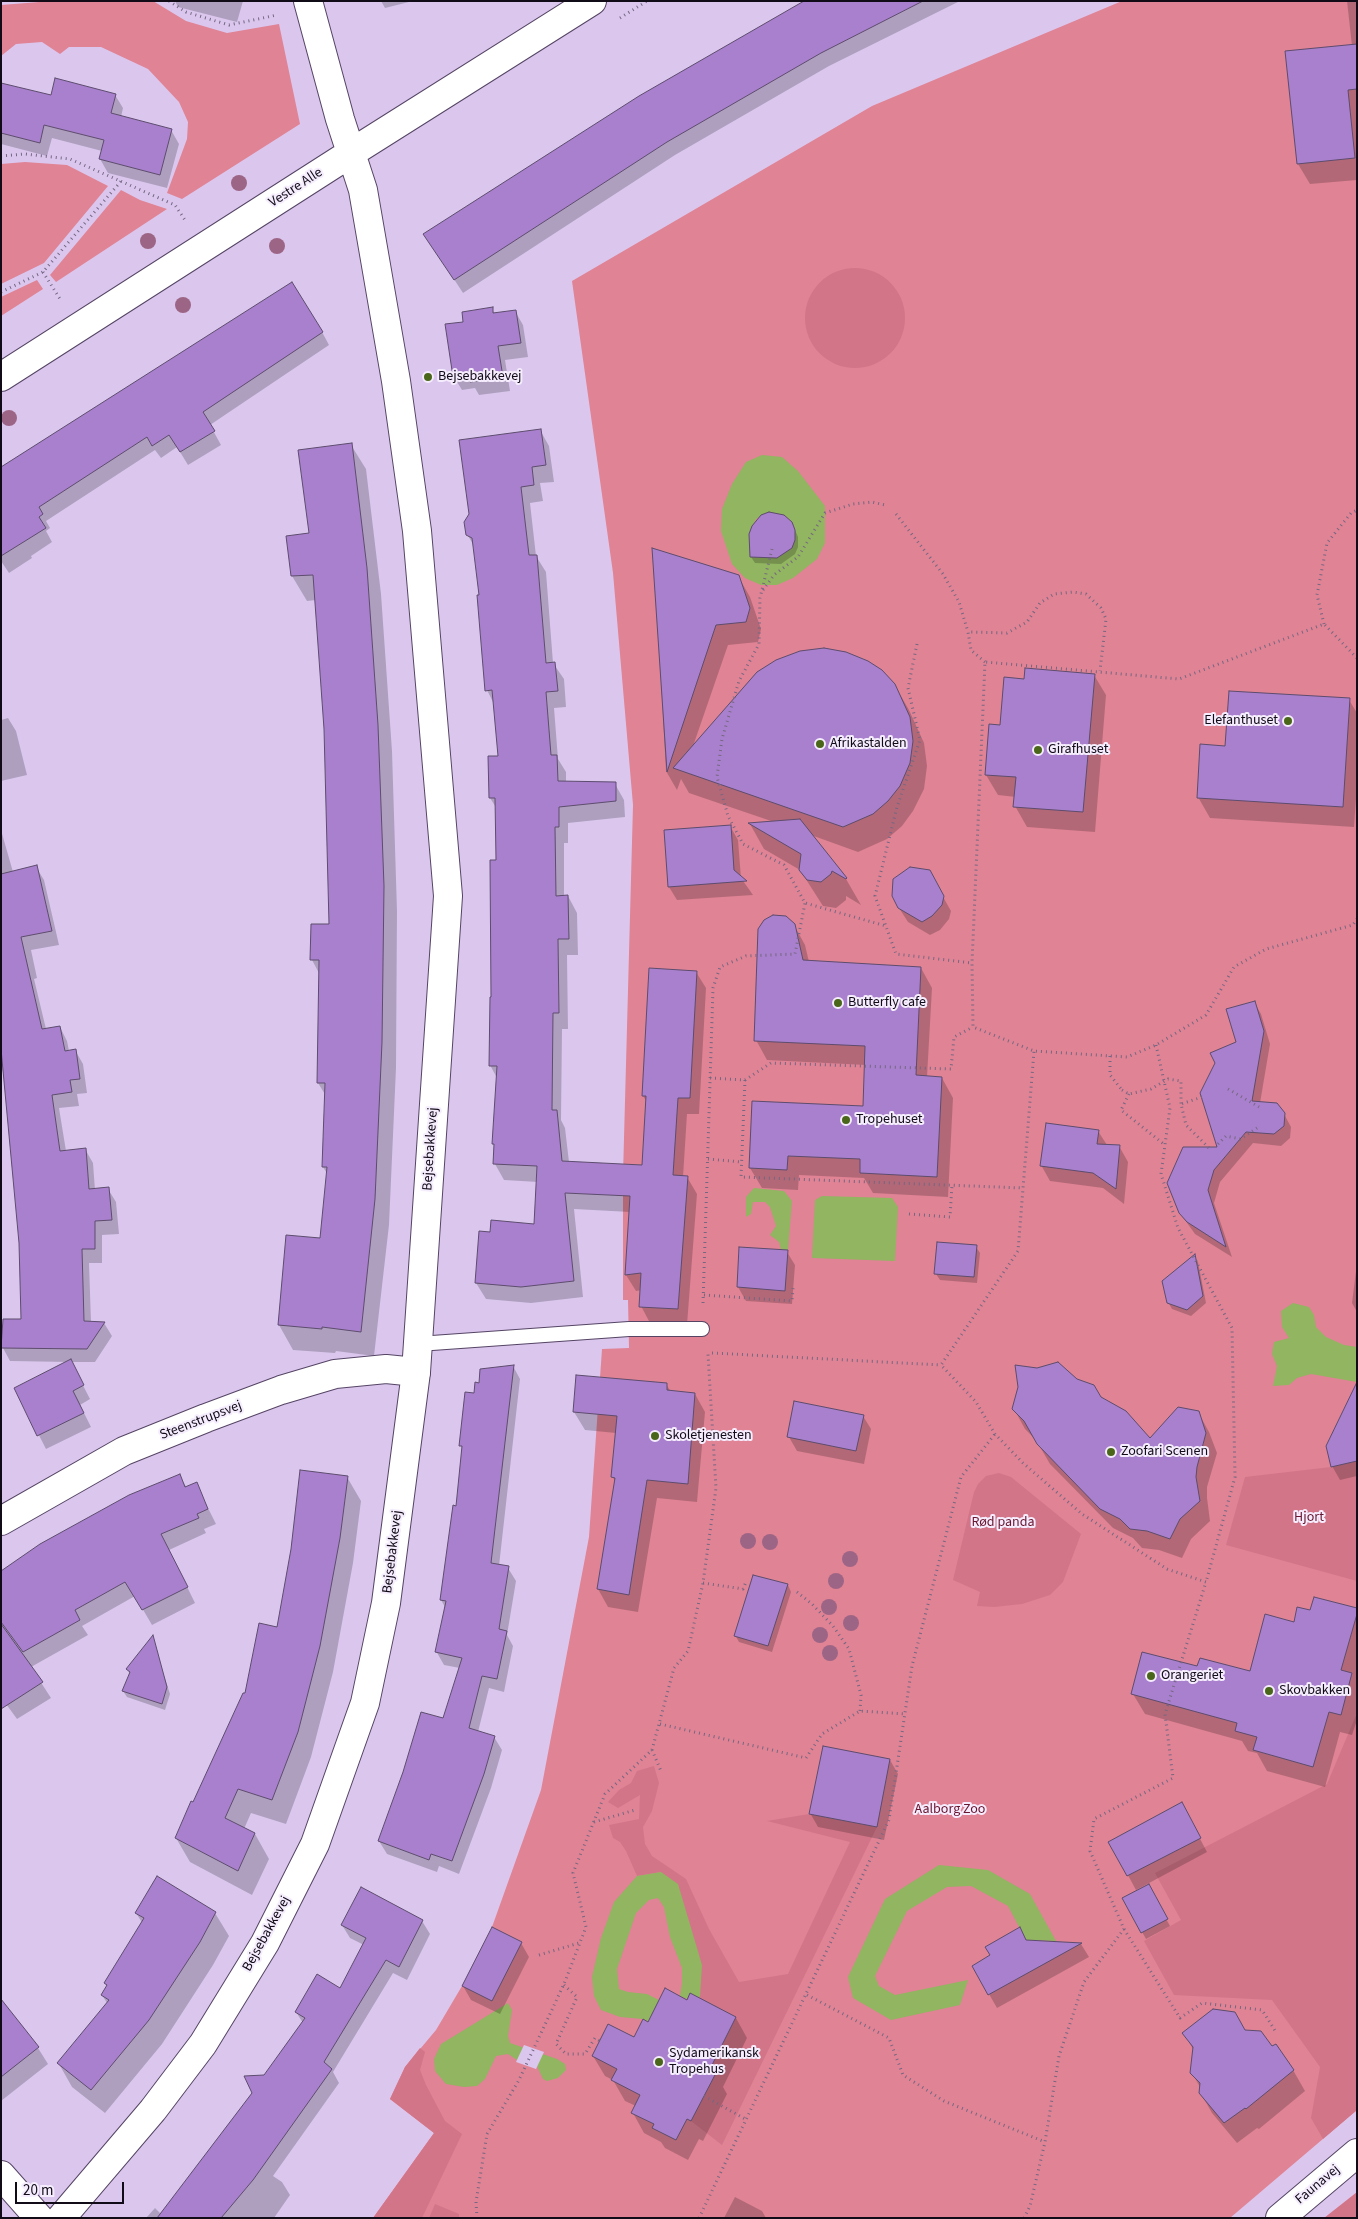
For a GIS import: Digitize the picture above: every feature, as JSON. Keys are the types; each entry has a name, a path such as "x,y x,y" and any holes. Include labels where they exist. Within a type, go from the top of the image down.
{"street":[{"name":"Vestre Alle","path":"1,377 592,1"},
{"name":"Bejsebakkevej","path":"61,2218 153,2110 203,2044 265,1942 316,1844 365,1703 386,1603 416,1372 448,896 417,531 386,319 363,190 309,5"},
{"name":"Steenstrupsvej","path":"1,1521 124,1451 281,1390 335,1374 386,1369 416,1372"},
{"name":"Faunavej","path":"1280,2218 1357,2153"},
{"path":"1,2175 39,2218"}],"lane":[{"path":"418,1344 629,1329 702,1329"}],"path":[{"path":"169,1 186,12 229,25 309,5"},
{"path":"1,156 25,154 70,159 122,180 175,205"},
{"path":"1,292 43,272 122,180"},
{"path":"762,592 774,575 798,557 825,513 854,504 872,502 885,505"},
{"path":"1357,510 1351,513 1327,543 1317,595 1324,624 1357,658"},
{"path":"896,514 943,574 959,602 971,650 985,662 1179,679 1324,624"},
{"path":"477,2218 476,2202 487,2134 519,2080 564,1984 586,1927 573,1873 605,1794 652,1750 674,1668 688,1651 703,1584 716,1488 708,1353 702,1329 713,988 720,967 746,956 795,954 804,903 784,865 742,844 728,816 717,777 722,738 739,681 760,644 760,598 772,549"},
{"path":"968,632 1007,633 1027,622 1040,603 1054,594 1073,592 1086,594 1102,608 1106,619 1100,671"},
{"path":"917,644 908,688 920,740 897,807 875,896 896,954 972,963"},
{"path":"973,1026 972,963 985,662"},
{"path":"804,903 886,926"},
{"path":"973,1026 1034,1051 1127,1057 1156,1045 1206,1015 1234,967 1266,949 1353,925 1357,919"},
{"path":"710,1078 745,1080 771,1063 952,1069 954,1037 973,1026"},
{"path":"1156,1045 1170,1108 1162,1174 1178,1228 1232,1328 1235,1477 1206,1582 1165,1714 1173,1778 1094,1818 1090,1851 1124,1929 1180,2018 1202,2003 1262,2010 1276,2032"},
{"path":"941,1365 1018,1251 1034,1051"},
{"path":"1110,1056 1110,1075 1122,1090 1129,1094 1151,1089 1168,1079 1181,1081 1181,1104 1186,1126 1209,1148"},
{"path":"745,1080 741,1177 1023,1188"},
{"path":"1228,1089 1259,1107"},
{"path":"1129,1094 1121,1110 1165,1145"},
{"path":"1181,1104 1202,1097"},
{"path":"1218,1144 1226,1136 1240,1139 1257,1128"},
{"path":"708,1159 742,1162"},
{"path":"909,1214 950,1217 952,1185"},
{"path":"704,1295 792,1301 793,1288"},
{"path":"708,1353 941,1365 976,1402 995,1434 1023,1463 1082,1514 1168,1569 1206,1582"},
{"path":"699,2218 889,1820 912,1666 960,1477 995,1434"},
{"path":"703,1584 743,1589 746,1582"},
{"path":"797,1592 812,1604 833,1626 849,1649 861,1695 860,1711"},
{"path":"660,1724 806,1758 822,1734 860,1711 905,1714"},
{"path":"652,1750 661,1771"},
{"path":"593,1823 635,1810"},
{"path":"1024,2218 1030,2206 1045,2142 1059,2056 1084,1982 1124,1929"},
{"path":"539,1954 579,1943"},
{"path":"564,1984 577,1997 556,2044 566,2054 586,2054 595,2038 600,2041"},
{"path":"807,1995 889,2038 903,2075 944,2101 1045,2142"},
{"path":"704,2096 747,2120"}],"green space":[{"path":"52,1 153,1 186,21 227,33 279,24 300,124 182,199 167,193 187,139 188,122 179,102 148,69 101,47 69,47 60,54 42,42 16,44 1,56 1,5"},
{"name":"Aalborg Zoo","path":"1122,1 1357,1 1357,2110 1230,2218 373,2218 434,2133 390,2099 405,2067 436,2030 462,1986 492,1927 541,1790 589,1537 602,1349 629,1348 628,1300 623,1300 623,1175 633,805 613,573 572,281 872,106"},
{"path":"25,162 67,165 108,186 44,263 1,284 1,164"},
{"path":"121,190 140,200 167,209 56,282 50,275"},
{"path":"855,268 874,272 890,283 901,299 905,318 901,337 890,353 874,364 855,368 836,364 820,353 809,337 805,318 809,299 820,283 836,272"},
{"path":"37,280 43,289 1,316 1,297"},
{"name":"Hjort","path":"1357,1461 1357,1581 1226,1545 1245,1477 1331,1467"},
{"name":"Rød panda","path":"999,1473 1011,1477 1081,1534 1063,1582 1050,1595 1022,1604 994,1607 977,1606 980,1592 953,1580 974,1492 978,1484 986,1476"},
{"path":"1357,1713 1357,2110 1323,2139 1311,2118 1320,2067 1272,2000 1174,1995 1144,1941 1181,1920 1155,1873 1327,1784"},
{"path":"654,1766 659,1783 652,1811 643,1827 645,1844 652,1856 686,1879 709,1929 739,1982 788,1974 850,1842 767,1821 809,1814 877,1827 722,2145 691,2121 716,2073 710,2069 733,2023 711,2012 699,1998 661,1872 637,1876 626,1851 620,1842 613,1838 609,1825 639,1819 640,1795 618,1808 608,1802 619,1790 631,1783 637,1771"},
{"path":"420,2048 425,2052 420,2070 426,2085 445,2121 462,2134 422,2218 373,2218 434,2133 390,2099 405,2067"},
{"path":"1357,2192 1357,2218 1324,2218"},
{"path":"435,2204 459,2214 459,2218 429,2218"}],"shaded area":[{"path":"762,455 782,457 798,471 825,506 825,543 817,559 793,578 777,585 761,585 745,578 732,564 721,531 722,509 732,484 746,462","holes":["769,512 784,515 792,522 795,530 795,540 792,548 777,558 767,558 760,555 749,534 756,519"]},
{"path":"754,1188 784,1191 792,1201 788,1250 781,1250 779,1242 770,1235 776,1226 770,1207 765,1202 753,1202 751,1214 746,1217 746,1197"},
{"path":"822,1196 892,1198 898,1207 895,1261 812,1258 815,1200"},
{"path":"1293,1303 1309,1307 1314,1315 1316,1327 1326,1337 1344,1345 1357,1347 1357,1382 1311,1374 1297,1378 1289,1385 1273,1386 1277,1366 1272,1354 1274,1342 1289,1338 1282,1327 1281,1311"},
{"path":"939,1865 988,1870 1030,1894 1056,1941 1026,1940 1008,1906 971,1886 947,1887 907,1911 875,1976 879,1986 895,1995 968,1980 960,2005 891,2020 853,1998 848,1977 885,1899"},
{"path":"661,1872 678,1884 702,1965 700,1996 699,1998 690,1994 687,1999 680,1996 682,1968 670,1937 664,1907 658,1898 649,1900 636,1913 617,1969 619,1989 647,1994 659,2000 649,2022 643,2019 620,2017 601,2010 594,1996 592,1977 601,1938 614,1902 637,1876"},
{"path":"508,2003 512,2010 508,2036 510,2043 557,2059 565,2064 566,2070 558,2078 547,2081 543,2079 537,2066 517,2060 508,2054 496,2056 485,2079 477,2086 464,2087 446,2084 435,2071 434,2059 441,2044"}],"pier":[{"path":"524,2045 544,2052 536,2069 516,2062"}],"building":[{"path":"804,1 923,1 821,53 667,142 454,280 423,234 639,96"},
{"path":"1357,44 1357,89 1348,90 1355,158 1297,164 1285,51"},
{"path":"55,78 116,94 111,113 172,129 160,175 99,159 104,140 44,125 40,143 1,133 1,83 51,95"},
{"path":"292,282 323,332 203,412 215,431 180,452 169,435 152,446 147,437 39,507 43,514 39,517 46,528 1,556 1,467"},
{"path":"493,307 493,313 516,310 521,343 498,346 503,377 470,382 469,374 453,377 445,324 463,322 462,312"},
{"path":"541,429 546,465 532,467 534,485 521,487 529,555 537,555 546,663 555,662 558,691 546,692 551,755 557,755 558,781 616,782 616,801 559,807 559,827 555,827 556,896 568,895 569,939 558,939 559,1013 553,1013 552,1110 557,1110 562,1161 642,1165 646,1096 642,1096 649,968 697,971 690,1098 678,1098 673,1175 688,1176 678,1309 639,1307 641,1273 625,1275 630,1196 565,1193 574,1281 521,1287 475,1283 479,1231 490,1232 491,1220 534,1224 537,1166 493,1164 494,1144 492,1144 497,1066 489,1066 491,997 490,860 496,860 495,798 489,798 488,756 498,756 492,690 485,691 477,595 479,595 472,538 466,535 464,522 469,514 459,440"},
{"path":"352,443 367,568 378,725 384,886 382,1042 375,1199 361,1332 322,1327 322,1329 278,1325 286,1235 320,1238 327,1167 322,1167 325,1083 317,1083 319,960 310,960 311,924 329,924 324,729 313,575 291,576 286,536 309,533 298,450"},
{"path":"769,512 784,515 792,522 795,530 795,540 792,548 777,558 750,557 749,534 752,526 761,515"},
{"path":"652,548 739,575 750,608 746,622 716,625 667,772"},
{"name":"Afrikastalden","path":"824,648 846,652 868,661 882,670 895,684 910,717 913,741 910,763 900,786 888,801 873,814 843,827 673,768 757,672 776,660 800,651"},
{"name":"Girafhuset","path":"1025,668 1095,674 1083,812 1013,807 1016,777 985,775 989,724 1000,725 1004,677 1024,679"},
{"name":"Elefanthuset","path":"1229,691 1350,698 1343,807 1197,798 1200,744 1225,746"},
{"path":"800,819 846,879 832,871 821,882 807,880 799,870 801,854 748,823"},
{"path":"731,825 734,870 747,881 668,887 664,830"},
{"path":"37,865 52,931 21,937 42,1029 60,1026 65,1051 76,1049 80,1079 70,1080 72,1092 52,1095 60,1151 86,1148 89,1189 109,1187 112,1220 95,1221 95,1249 82,1249 84,1321 105,1322 87,1349 1,1348 3,1319 21,1319 19,1243 1,1049 1,874"},
{"path":"910,867 930,870 944,896 942,905 932,916 922,922 898,908 892,896 893,879"},
{"path":"773,915 786,916 795,924 803,960 921,967 916,1075 942,1077 937,1177 860,1173 860,1159 788,1156 787,1170 749,1168 752,1101 863,1106 865,1046 754,1041 758,929 764,920"},
{"path":"1255,1001 1264,1031 1252,1101 1277,1103 1285,1113 1284,1126 1274,1134 1246,1132 1214,1170 1208,1190 1226,1247 1187,1222 1179,1213 1167,1183 1183,1147 1217,1147 1200,1093 1215,1063 1210,1053 1236,1042 1226,1009"},
{"path":"1046,1123 1099,1130 1097,1144 1120,1145 1116,1189 1093,1173 1040,1166"},
{"path":"937,1242 977,1245 974,1277 934,1274"},
{"path":"739,1247 788,1250 785,1291 737,1287"},
{"path":"1195,1254 1203,1296 1187,1310 1167,1303 1162,1281"},
{"path":"71,1359 84,1385 73,1391 84,1413 37,1436 14,1388"},
{"name":"Zoofari Scenen","path":"1058,1362 1077,1379 1094,1385 1101,1397 1126,1411 1150,1438 1178,1407 1199,1411 1206,1433 1196,1477 1200,1501 1180,1519 1170,1539 1147,1531 1130,1529 1120,1519 1100,1509 1037,1444 1024,1421 1012,1409 1018,1387 1015,1365 1037,1368"},
{"path":"514,1365 491,1563 509,1566 499,1629 507,1631 497,1679 482,1676 469,1728 495,1736 484,1774 452,1861 431,1854 429,1860 378,1841 403,1772 421,1712 443,1718 462,1658 435,1652 446,1601 440,1600 453,1505 456,1506 462,1446 459,1446 465,1392 474,1393 475,1382 479,1383 480,1369"},
{"path":"576,1375 667,1383 667,1390 695,1393 688,1484 647,1480 629,1595 597,1589 615,1478 611,1477 617,1416 573,1412"},
{"path":"1357,1382 1357,1461 1331,1467 1326,1446"},
{"path":"794,1401 864,1415 856,1451 787,1437"},
{"path":"300,1470 348,1476 340,1538 320,1646 298,1732 272,1800 238,1789 225,1818 255,1833 238,1871 175,1838 243,1693 245,1693 259,1623 277,1627 291,1549"},
{"path":"180,1474 185,1487 197,1482 208,1509 197,1514 199,1518 161,1534 188,1587 142,1610 125,1582 75,1610 80,1620 23,1652 1,1622 1,1571 40,1544 129,1495"},
{"path":"753,1575 788,1584 768,1646 734,1636"},
{"name":"Skovbakken","path":"1314,1597 1357,1608 1357,1614 1341,1670 1352,1673 1341,1715 1329,1712 1313,1767 1253,1750 1257,1737 1235,1731 1237,1723 1131,1694 1142,1652 1197,1666 1200,1658 1250,1671 1265,1614 1294,1622 1297,1607 1310,1610"},
{"path":"1,1624 43,1682 1,1709"},
{"path":"153,1635 167,1687 162,1704 122,1691 130,1672 126,1669"},
{"path":"823,1746 890,1759 877,1827 809,1814"},
{"path":"1182,1802 1201,1838 1127,1876 1108,1842"},
{"path":"157,1876 216,1912 200,1942 149,2020 91,2090 57,2063 109,2000 101,1995 107,1985 104,1983 144,1918 135,1913"},
{"path":"1149,1884 1168,1919 1141,1933 1122,1898"},
{"path":"361,1887 423,1920 399,1967 386,1960 324,2062 332,2069 253,2180 221,2218 157,2218 252,2093 244,2076 264,2075 305,2018 295,2012 317,1974 340,1988 366,1938 341,1925"},
{"path":"492,1927 522,1942 492,2001 462,1986"},
{"path":"1020,1927 1026,1940 1082,1943 988,1995 972,1966 990,1955 985,1947"},
{"name":"Sydamerikansk Tropehus","path":"665,1988 687,2000 690,1993 736,2017 710,2069 716,2073 691,2121 687,2119 676,2140 652,2128 654,2124 631,2113 640,2095 611,2080 617,2069 592,2056 608,2024 634,2037 643,2019 648,2022"},
{"path":"1,1999 39,2047 1,2077"},
{"path":"1213,2009 1235,2012 1245,2030 1261,2031 1272,2046 1276,2044 1294,2070 1246,2109 1224,2123 1199,2093 1200,2083 1190,2073 1193,2047 1182,2033"}],"place":[{"name":"Bejsebakkevej","path":"428,377"},
{"name":"Elefanthuset","path":"1288,721"},
{"name":"Afrikastalden","path":"820,744"},
{"name":"Girafhuset","path":"1038,750"},
{"name":"Butterfly cafe","path":"838,1003"},
{"name":"Tropehuset","path":"846,1120"},
{"name":"Skoletjenesten","path":"655,1436"},
{"name":"Zoofari Scenen","path":"1111,1452"},
{"name":"Orangeriet","path":"1151,1676"},
{"name":"Skovbakken","path":"1269,1691"},
{"name":"Sydamerikansk Tropehus","path":"659,2062"}]}
